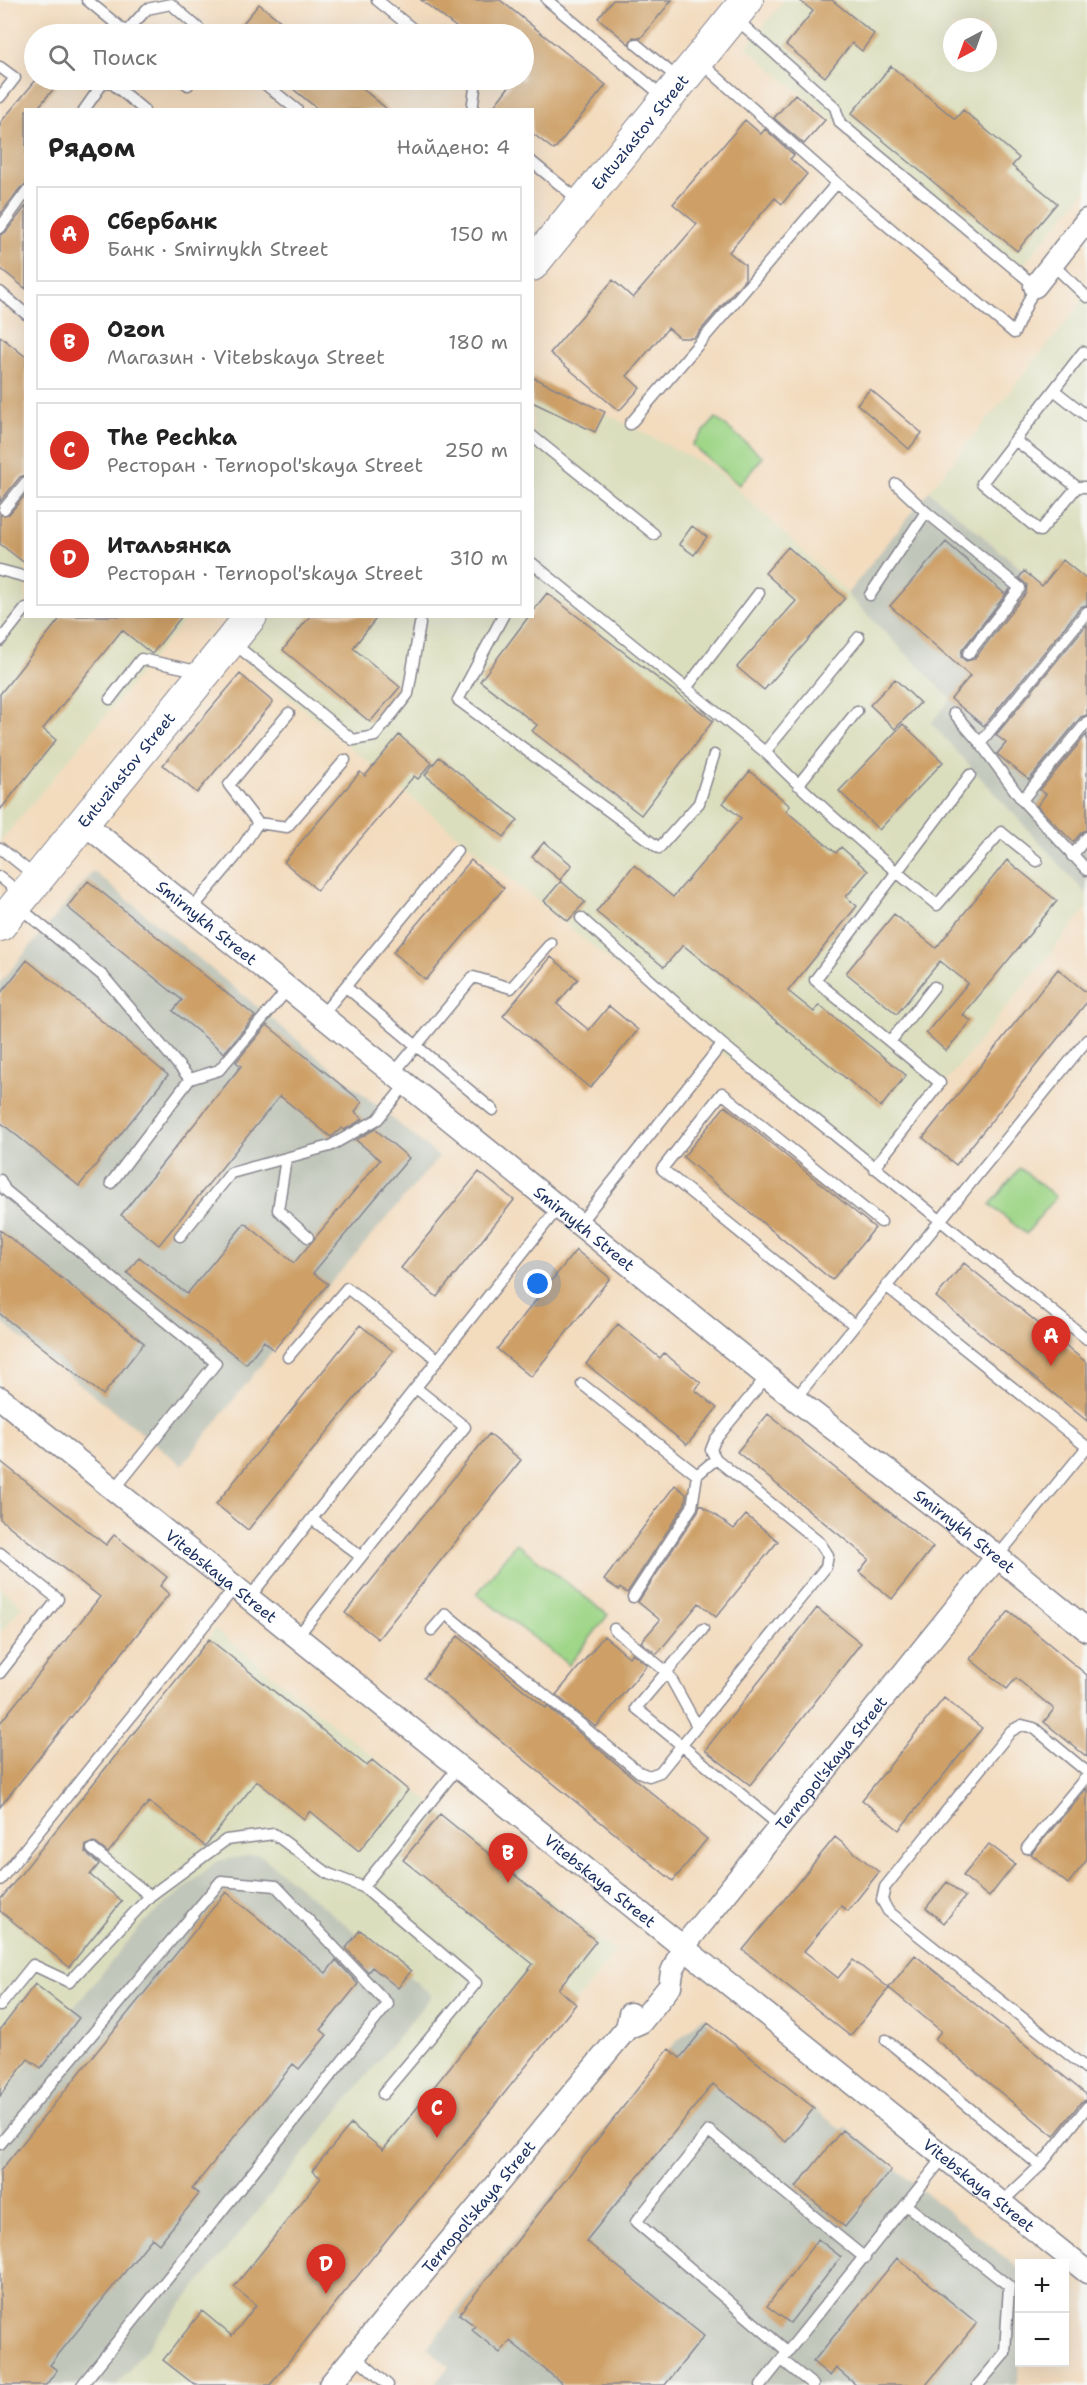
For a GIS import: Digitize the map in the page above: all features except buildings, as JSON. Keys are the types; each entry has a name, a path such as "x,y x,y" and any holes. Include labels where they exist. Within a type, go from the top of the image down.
{"main road":[{"name":"Entuziastov Street","path":"534,263 740,8"},
{"name":"Entuziastov Street","path":"20,901 249,618"}],"street":[{"path":"1035,286 1087,220"},
{"name":"Smirnykh Street","path":"84,823 795,1399 1087,1630"},
{"name":"Vitebskaya Street","path":"0,1398 1087,2272"},
{"name":"Ternopol'skaya Street","path":"330,2385 627,2028 641,2022 664,1995 670,1986 672,1972 683,1947 997,1557"}],"lane":[{"path":"87,0 115,24"},
{"path":"376,0 406,24"},
{"path":"547,0 681,80 837,183 1014,333 1035,286 840,123 835,107 740,8"},
{"path":"134,24 147,9 172,2 195,24"},
{"path":"636,44 681,80"},
{"path":"0,67 15,78 0,97"},
{"path":"86,108 99,90"},
{"path":"119,90 142,108"},
{"path":"272,90 295,108"},
{"path":"472,108 475,90"},
{"path":"534,164 582,203"},
{"path":"630,424 837,183"},
{"path":"0,228 24,195"},
{"path":"1052,264 1087,297"},
{"path":"2,298 24,313"},
{"path":"1015,440 1082,487 1040,531 982,483 1015,440 1054,390 1083,352 1087,354"},
{"path":"1054,390 1087,417"},
{"path":"534,438 654,534"},
{"path":"4,509 24,484"},
{"path":"896,484 926,512 1020,588 968,654"},
{"path":"870,595 926,512"},
{"path":"534,565 765,752 798,785 897,873 937,905 1001,832 1036,861"},
{"path":"0,570 24,577"},
{"path":"687,687 759,592"},
{"path":"0,641 24,611"},
{"path":"980,743 1087,612"},
{"path":"502,618 458,700 659,848 699,803 714,755"},
{"path":"231,641 353,740 375,736 408,694 420,624"},
{"path":"765,752 859,637"},
{"path":"110,699 141,659 205,673"},
{"path":"798,785 857,711"},
{"path":"289,713 230,785 258,823 287,827 345,760"},
{"path":"954,713 980,743 1022,800 1087,870"},
{"path":"1022,800 1087,722"},
{"path":"874,1168 940,1083 815,980 970,775"},
{"path":"191,911 237,855 258,823"},
{"path":"1072,856 1087,837"},
{"path":"0,848 20,901"},
{"path":"321,1016 457,851"},
{"path":"0,876 20,901 103,976 190,1079"},
{"path":"581,918 722,1044 1087,1338"},
{"path":"180,1236 231,1173 330,1146 378,1119 416,1046 473,977 511,988 551,943"},
{"path":"346,987 493,1110"},
{"path":"890,1042 933,987"},
{"path":"111,1183 190,1079 219,1070 288,989"},
{"path":"795,1399 1087,1040"},
{"path":"579,1224 722,1044"},
{"path":"854,1325 662,1169 722,1093 880,1222"},
{"path":"286,1158 278,1210 308,1237"},
{"path":"0,1180 5,1190 216,1363 114,1490"},
{"path":"0,1880 242,1593 312,1519 558,1207"},
{"path":"886,1286 1087,1447 997,1557"},
{"path":"288,1357 347,1288 437,1359"},
{"path":"432,1630 446,1614 639,1772 649,1776 660,1772 826,1567 828,1555 820,1543 716,1459 711,1450 715,1440 767,1376"},
{"path":"582,1384 697,1476"},
{"path":"297,1637 465,1427 416,1388"},
{"path":"633,1597 693,1507 697,1476 716,1459"},
{"path":"312,1519 361,1557"},
{"path":"0,1553 58,1599 0,1672"},
{"path":"614,1629 668,1673 697,1726"},
{"path":"703,1629 636,1708 780,1826"},
{"path":"1027,1848 1087,1774 1034,1728 1022,1725 1011,1731 885,1887 882,1900 888,1911 1087,2069"},
{"path":"363,1887 458,1767"},
{"path":"0,2006 33,1965 69,1982 150,1896 226,1840 274,1834 329,1874 363,1887 476,1983 383,2094"},
{"path":"92,1849 150,1896"},
{"path":"0,2144 221,1881 276,1887 388,2004 82,2385"},
{"path":"886,2040 1040,2166"},
{"path":"1001,2203 1040,2166 1087,2107"},
{"path":"813,2385 785,2356 636,2222 709,2131 865,2258"},
{"path":"761,2385 944,2157"},
{"path":"906,2205 1009,2286 1005,2353 978,2385"},
{"path":"354,2355 388,2385"}],"shaded area":[{"path":"784,0 1087,0 1087,188 1015,275 746,47"},
{"path":"1087,287 1087,580 1063,561 1043,586 929,491 1077,309"},
{"path":"534,378 718,471 847,593 951,699 932,722 1087,895 1087,908 871,1175 234,652 263,618 534,618"},
{"path":"929,491 1042,586 1063,560 1087,580 1087,895 931,723 951,699 847,594"},
{"path":"0,544 24,563 24,618 186,618 0,842"},
{"path":"93,871 439,1157 269,1355 182,1465 0,1321 0,983"},
{"path":"0,1588 22,1606 0,1633"},
{"path":"215,1629 615,1952 269,2385 117,2385 432,1995 144,1922 0,2098 0,1899"},
{"path":"259,1854 432,1995 117,2385 0,2385 0,2098 144,1922 217,1861"},
{"path":"703,2017 841,2130 845,2127 1015,2266 1015,2367 1019,2367 1016,2385 434,2385 449,2366 427,2348 669,2049"}],"green space":[{"path":"716,418 763,457 739,485 692,445"},
{"path":"1020,1168 1056,1197 1026,1234 990,1205"},
{"path":"516,1543 608,1615 569,1665 477,1594"}],"place":[{"name":"Сбербанк","path":"1051,1366"},
{"name":"Ozon","path":"508,1883"},
{"name":"The Pechka","path":"437,2138"},
{"name":"Итальянка","path":"326,2294"}]}
